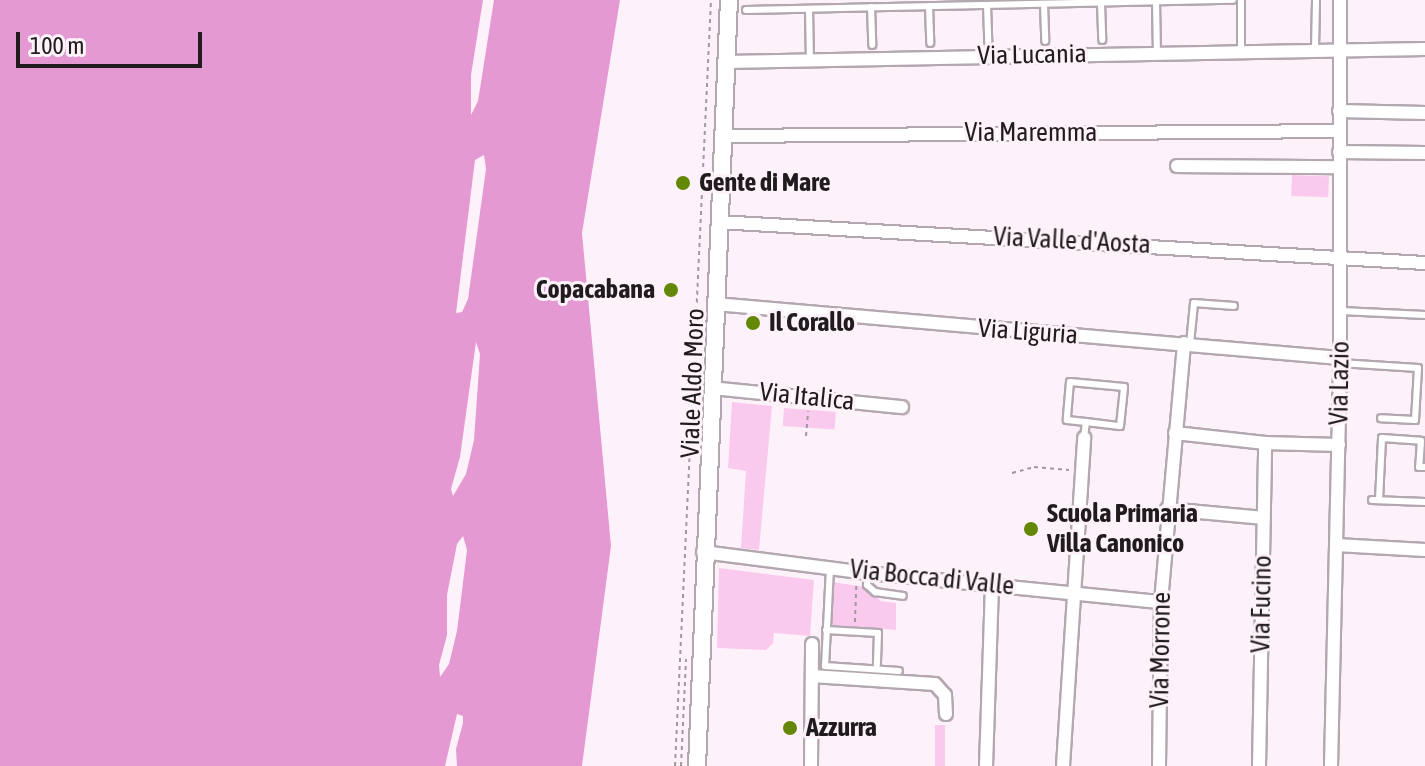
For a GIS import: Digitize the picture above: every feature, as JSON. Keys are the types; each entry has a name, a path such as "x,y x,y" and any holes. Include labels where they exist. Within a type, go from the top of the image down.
{"street":[{"name":"Viale Aldo Moro","path":"697,766 703,552 729,0"},
{"name":"Via Lazio","path":"1331,766 1340,361 1340,0"},
{"name":"Via Lucania","path":"726,62 1338,48 1425,49"},
{"path":"1339,111 1425,113"},
{"name":"Via Maremma","path":"722,136 1339,131"},
{"path":"1339,152 1425,153"},
{"path":"1177,166 1339,167"},
{"name":"Via Valle d'Aosta","path":"718,222 1425,263"},
{"name":"Via Liguria","path":"715,304 1000,331 1187,343 1340,361"},
{"name":"Via Morrone","path":"1159,766 1161,602 1167,509 1187,343"},
{"name":"Via Italica","path":"711,388 902,407"},
{"path":"1175,433 1265,443 1339,445"},
{"path":"1063,766 1084,438"},
{"name":"Via Fucino","path":"1259,766 1265,443"},
{"path":"1167,509 1264,518"},
{"path":"1336,545 1425,550"},
{"name":"Via Bocca di Valle","path":"703,552 862,572 1161,602"},
{"path":"986,766 992,585"},
{"path":"811,766 812,644"},
{"path":"812,676 935,684 945,695 946,714"}],"lane":[{"path":"746,10 1233,0"},
{"path":"1241,0 1241,50"},
{"path":"1315,49 1316,0"},
{"path":"1156,2 1157,52"},
{"path":"1101,3 1102,40"},
{"path":"1044,4 1045,41"},
{"path":"987,5 988,42"},
{"path":"929,6 930,43"},
{"path":"871,7 872,45"},
{"path":"809,9 810,60"},
{"path":"1187,343 1194,303 1234,306"},
{"path":"1340,311 1425,315"},
{"path":"1340,361 1418,368 1415,420 1381,418"},
{"path":"1070,382 1124,387 1120,426 1086,422 1067,420 1070,382"},
{"path":"1084,438 1086,422"},
{"path":"1425,467 1419,467 1421,441 1382,438 1376,500 1425,502"},
{"path":"830,568 825,666 899,671"},
{"path":"862,572 867,585 875,592 903,596"},
{"path":"826,630 878,633 877,665"}],"path":[{"name":"Viale Aldo Moro","path":"675,766 711,0"},
{"path":"806,436 809,398"},
{"path":"1012,473 1034,467 1070,470"},
{"path":"1046,521 1062,522"},
{"path":"854,631 862,572"}],"shaded area":[{"path":"0,0 620,0 582,233 611,546 582,766 0,766"},
{"path":"1292,175 1329,176 1328,197 1291,196"},
{"path":"732,402 772,406 759,550 741,548 746,471 728,468"},
{"path":"784,408 836,412 835,430 783,426"},
{"path":"719,568 814,580 810,636 774,633 773,643 766,650 717,648"},
{"path":"832,582 866,587 881,601 896,603 896,630 830,625"},
{"path":"935,725 945,725 945,766 935,766"}],"pier":[{"path":"483,0 494,0 478,101 471,115 471,75"},
{"path":"484,155 486,169 468,299 462,312 456,313 475,160"},
{"path":"476,342 480,354 474,440 466,474 453,496 451,489 460,457"},
{"path":"463,536 467,550 457,631 449,664 440,677 439,665 447,635 447,595 457,544"},
{"path":"457,714 463,716 463,723 456,749 457,766 445,766"}],"place":[{"name":"Gente di Mare","path":"683,183"},
{"name":"Copacabana","path":"671,290"},
{"name":"Il Corallo","path":"753,323"},
{"name":"Scuola Primaria Villa Canonico","path":"1031,529"},
{"name":"Azzurra","path":"790,728"}]}
